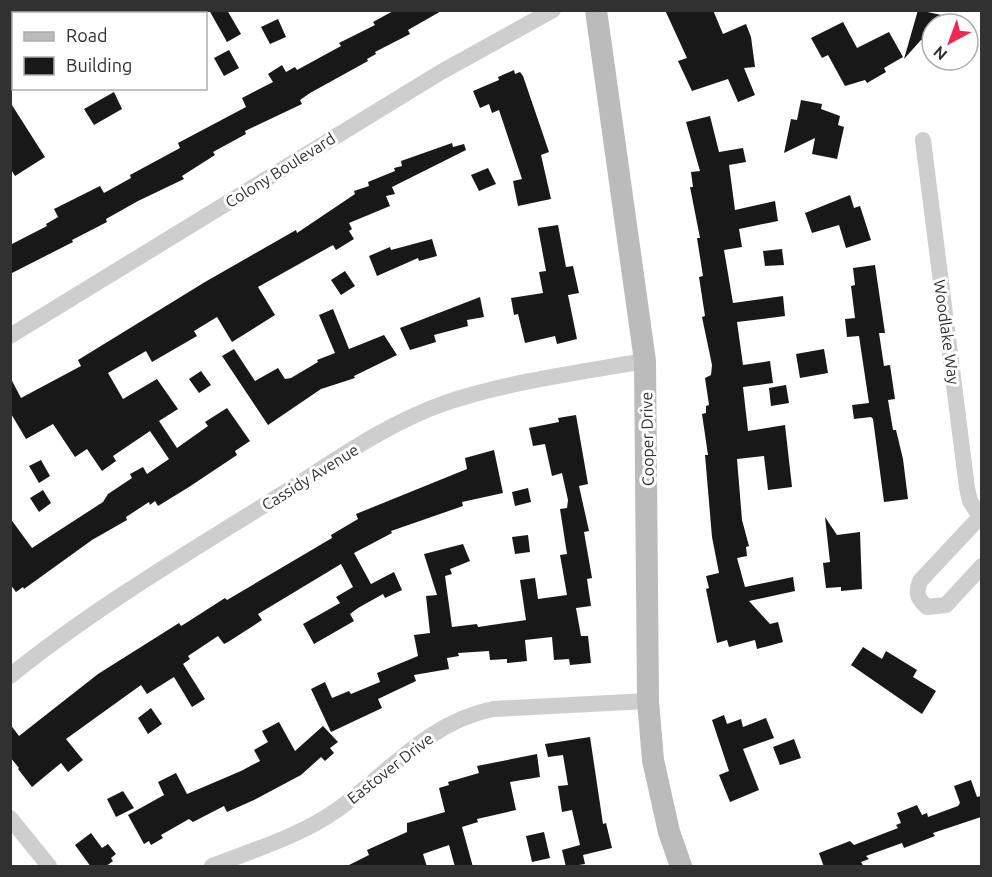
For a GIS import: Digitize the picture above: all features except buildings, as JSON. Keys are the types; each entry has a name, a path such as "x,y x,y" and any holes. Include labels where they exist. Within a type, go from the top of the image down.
{"street":[{"name":"Colony Boulevard","path":"10,336 441,72 553,10"},
{"name":"Cooper Drive","path":"597,10 645,361 648,701 653,760 669,832 681,867"},
{"name":"Woodlake Way","path":"923,140 967,488 970,501 980,519"},
{"name":"Cassidy Avenue","path":"10,676 105,607 243,518 412,416 447,403 547,379 645,361"},
{"path":"980,519 920,581 916,590 918,599 927,607 945,605 981,566"},
{"name":"Eastover Drive","path":"212,867 310,826 338,809 415,746 471,714 493,709 648,701"},
{"path":"10,818 49,867"}]}
